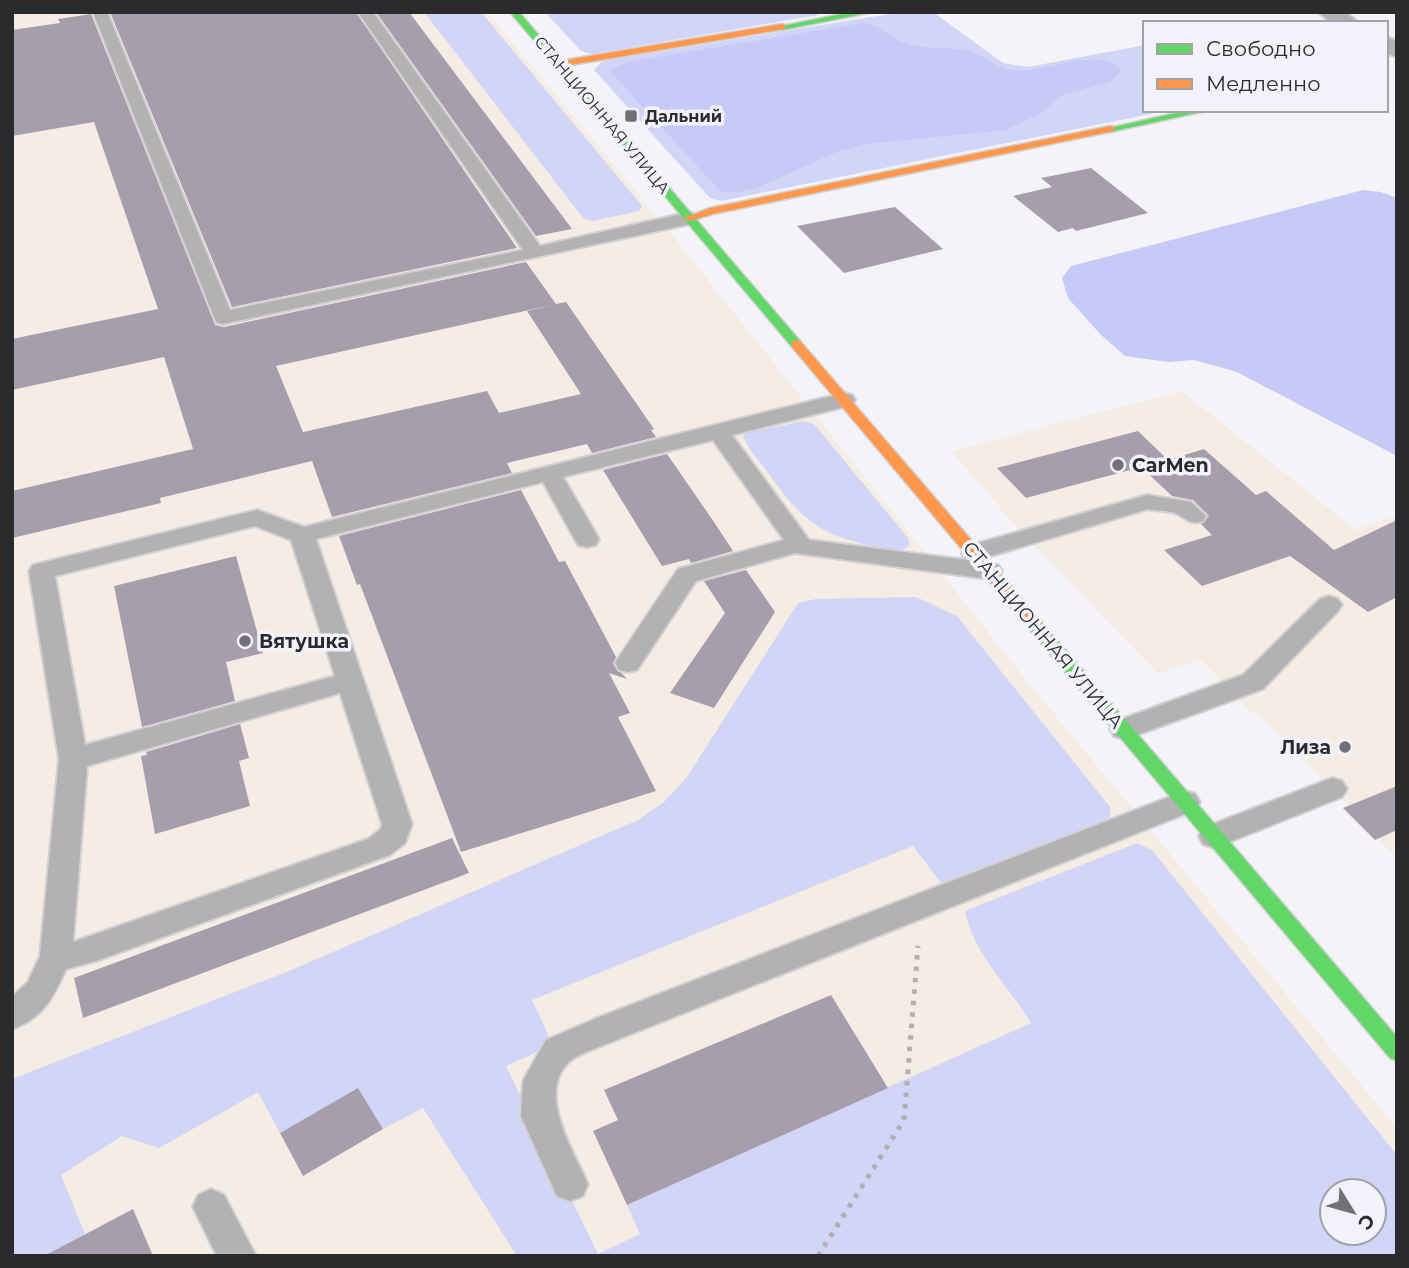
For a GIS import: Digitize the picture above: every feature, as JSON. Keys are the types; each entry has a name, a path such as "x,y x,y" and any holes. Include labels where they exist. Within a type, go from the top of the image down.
{"street":[{"name":"СТАНЦИОННАЯ УЛИЦА","path":"513,12 1397,1052"},
{"path":"559,64 869,12"},
{"path":"1329,12 1345,21"},
{"path":"690,218 710,211 1195,112"}],"lane":[{"path":"100,12 223,318 690,218"},
{"path":"365,12 535,253"},
{"path":"12,1016 30,1003 40,991 55,956 73,759 42,571 257,518 302,535 844,400"},
{"path":"718,431 801,547 981,562 1146,502 1183,507 1194,516"},
{"path":"550,474 587,539"},
{"path":"55,956 85,952 379,847 394,835 397,824 302,535"},
{"path":"628,663 687,575 799,544"},
{"path":"1124,729 1253,682 1329,605"},
{"path":"73,759 349,681"},
{"path":"1214,836 1332,789"},
{"path":"570,1184 539,1116 540,1081 558,1051 609,1028 1185,802"},
{"path":"211,1207 237,1256"}],"path":[{"path":"818,1256 904,1120 922,905"}],"shaded area":[{"path":"12,12 487,12 673,236 1036,692 1397,1128 1397,1256 12,1256"},
{"path":"424,12 481,12 642,206 639,211 593,221 584,219"},
{"path":"545,12 815,12 818,15 592,54 581,51"},
{"path":"902,12 933,12 1003,63 1028,67 1143,45 1143,112 1160,112 721,201 710,198 594,70 602,61"},
{"path":"862,23 877,27 910,45 970,51 1007,69 1027,70 1094,60 1119,67 1120,72 1110,82 1062,95 1042,113 1005,130 865,144 834,153 757,188 721,192 609,70 628,62"},
{"path":"1363,190 1381,192 1397,198 1397,456 1237,372 1194,360 1168,362 1125,356 1100,334 1068,298 1062,278 1071,266"},
{"path":"1182,391 1356,530 1397,515 1397,857 1343,808 1347,805 1254,711 1250,712 1200,659 1158,674 1020,531 951,451"},
{"path":"803,421 814,424 908,538 910,545 898,552 839,537 812,522 785,496 743,436 746,433"},
{"path":"916,597 957,616 1110,807 1110,818 941,883 913,846 532,1000 553,1045 506,1066 598,1254 640,1234 627,1205 1031,1023 984,956 965,911 1137,843 1152,850 1397,1155 1397,1256 517,1256 423,1108 383,1129 358,1089 280,1133 258,1092 159,1148 122,1136 61,1175 85,1234 46,1256 12,1256 12,1079 289,971 638,820 664,802 687,777 798,603 816,599"}],"building":[{"path":"110,12 356,12 517,248 232,307"},
{"path":"376,12 409,12 572,229 536,236"},
{"path":"91,14 215,325 224,327 526,262 556,304 566,302 654,429 651,430 656,437 592,453 587,444 507,463 512,473 332,517 312,461 160,498 161,503 12,538 12,491 193,449 164,357 12,390 12,339 158,309 94,122 12,136 12,30 60,23 58,19","holes":["556,304 527,311 581,394 499,413 487,391 303,432 276,366"]},
{"path":"1091,168 1148,213 1076,231 1073,228 1058,232 1013,196 1052,187 1041,178"},
{"path":"895,207 943,249 844,273 797,226"},
{"path":"1138,431 1168,460 1204,449 1256,495 1266,491 1334,550 1397,520 1397,597 1368,612 1290,556 1202,586 1164,550 1212,535 1201,524 1209,516 1193,500 1172,496 1141,467 1026,498 997,468"},
{"path":"667,454 733,551 691,563 689,559 662,566 603,470"},
{"path":"521,490 559,562 565,561 616,657 613,664 627,679 609,673 630,713 618,717 656,791 461,852 360,584 357,585 339,536"},
{"path":"236,556 263,653 226,662 235,701 142,727 114,586"},
{"path":"746,570 775,612 714,708 670,693 725,613 704,581"},
{"path":"240,724 249,758 239,761 250,806 155,834 141,756 147,755 146,752"},
{"path":"1397,786 1397,830 1375,840 1343,808"},
{"path":"452,838 469,873 83,1018 74,978"},
{"path":"831,995 888,1088 627,1205 593,1131 618,1120 604,1090"},
{"path":"358,1088 383,1129 303,1176 280,1133"},
{"path":"133,1209 153,1256 44,1256"}],"traffic: fast":[{"path":"514,12 796,344"},
{"path":"782,27 869,12"},
{"path":"1110,129 1195,112"},
{"path":"1034,624 1397,1052"}],"traffic: slow":[{"path":"559,64 782,27"},
{"path":"690,218 710,211 1110,129"},
{"path":"796,344 1034,624"}],"place":[{"name":"Дальний","path":"631,116"},
{"name":"CarMen","path":"1118,465"},
{"name":"Вятушка","path":"245,641"},
{"name":"Лиза","path":"1345,747"}]}
